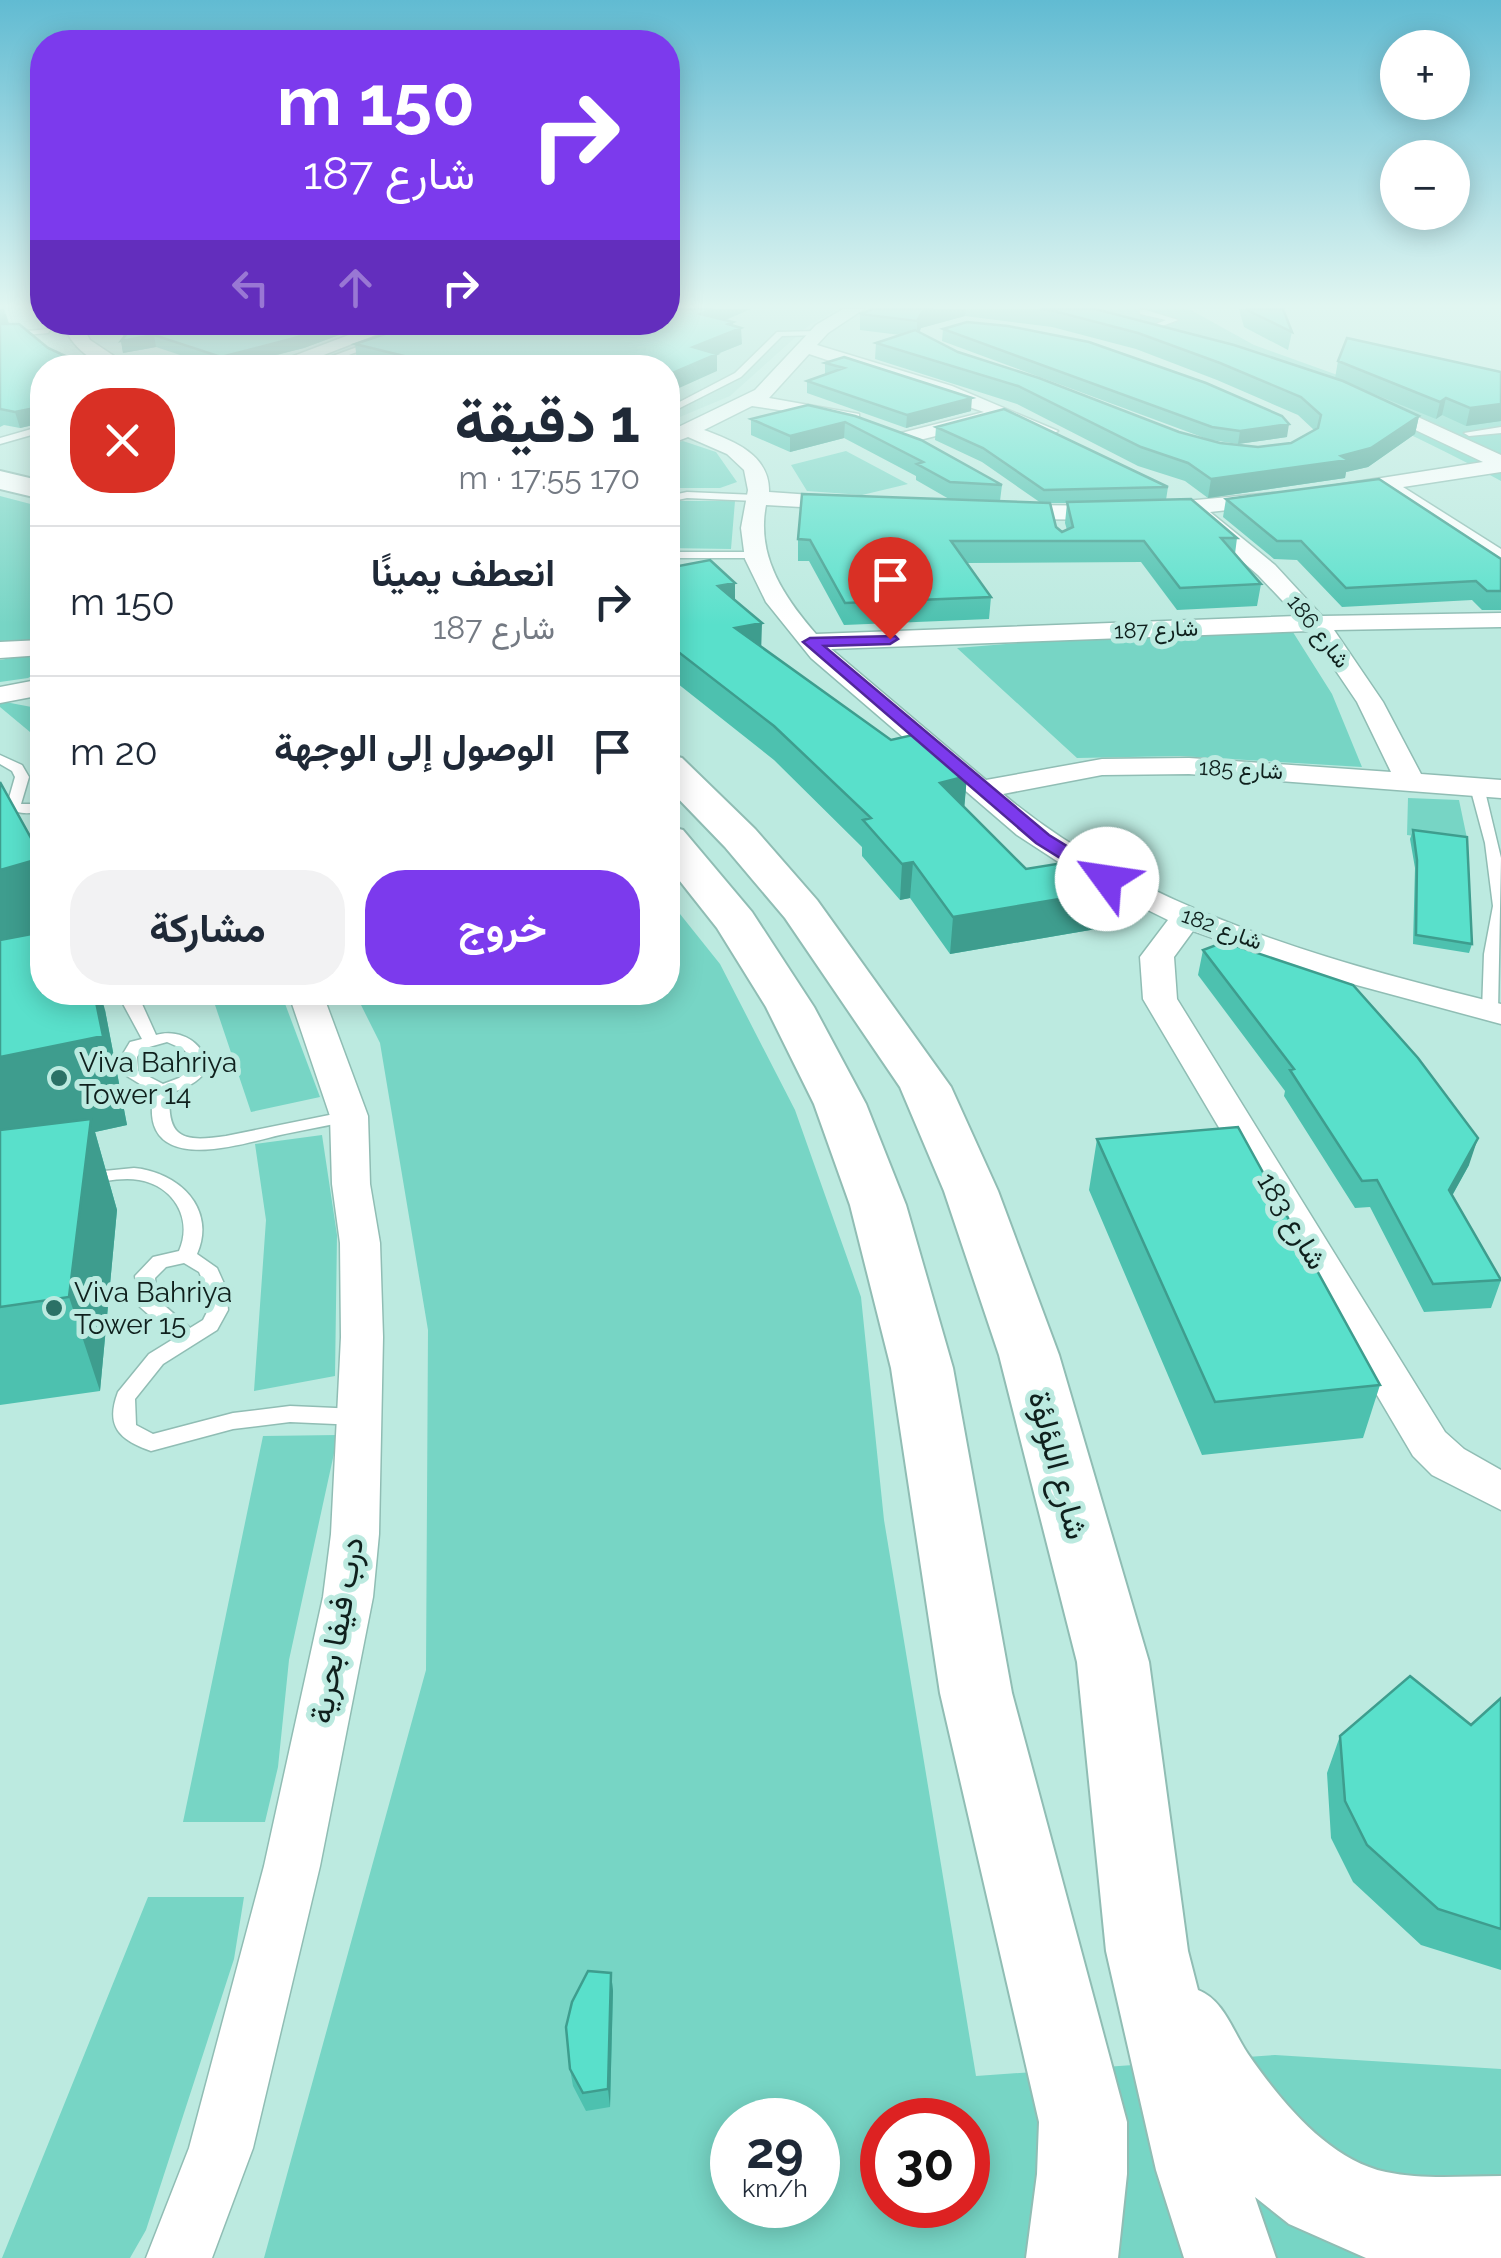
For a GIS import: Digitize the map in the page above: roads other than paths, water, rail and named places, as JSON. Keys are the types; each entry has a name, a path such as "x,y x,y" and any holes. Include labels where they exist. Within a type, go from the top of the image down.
{"main road":[{"path":"0,457 30,463"},
{"path":"0,480 30,487"},
{"name":"شارع اللؤلؤة","path":"680,778 740,838 801,909 925,1087 971,1191 1029,1355 1113,1662 1147,1951 1201,2170 1230,2258"},
{"path":"680,854 736,922 790,1007 840,1104 878,1205 922,1368 976,1694 1083,2122 1082,2174 1072,2258"},
{"path":"1147,1951 1204,2068 1245,2124 1287,2166 1333,2196 1382,2218 1501,2222"}],"street":[{"path":"680,435 721,414"},
{"path":"840,414 936,453"},
{"path":"887,431 990,414"},
{"path":"1010,414 1064,438"},
{"path":"1395,414 1501,464"},
{"name":"شارع 182","path":"680,435 732,448 752,466 759,480 752,528 757,556 773,598 810,642 1042,839 1107,879 1187,917 1372,980 1495,1013"},
{"path":"976,511 1049,518 1191,508 1385,485 1501,464"},
{"path":"1385,485 1501,559"},
{"path":"996,486 1049,518"},
{"name":"شارع 186","path":"1156,486 1228,534 1318,623 1382,717 1410,782"},
{"path":"756,498 880,505"},
{"name":"شارع 187","path":"810,642 1501,620"},
{"path":"4,695 30,690"},
{"path":"4,695 30,702"},
{"name":"شارع 185","path":"983,789 1102,767 1224,768 1489,788"},
{"name":"شارع 183","path":"1187,917 1158,956 1160,999 1429,1444 1448,1462 1501,1492"},
{"name":"درب فيفا بحرية","path":"179,2258 220,2148 292,1866 348,1597 362,1336 360,1243 351,1184 349,1116 309,1005"}],"lane":[{"path":"1469,433 1501,430"},
{"path":"0,441 30,432"},
{"path":"680,497 756,498"},
{"path":"680,555 757,556"},
{"path":"0,758 18,768 22,777 14,805 30,809"},
{"path":"0,788 16,788"},
{"path":"1489,788 1500,906 1492,954 1495,1013"},
{"path":"0,852 30,845"},
{"path":"134,1005 150,1039"},
{"path":"168,1037 189,1045 199,1056 199,1070 185,1082 162,1090 130,1073 129,1057 136,1046 168,1037"},
{"path":"162,1090 157,1114 168,1136 183,1145 216,1144 349,1116"},
{"path":"73,1181 149,1176 165,1186 181,1197 195,1219 197,1238 186,1256"},
{"path":"188,1338 147,1302 146,1276 160,1262 186,1256 206,1268 216,1288 218,1310 210,1326 156,1359 124,1398 126,1429 151,1443 233,1421 271,1416 359,1418"}],"place":[{"name":"Viva Bahriya Tower 14","path":"59,1078"},
{"name":"Viva Bahriya Tower 15","path":"54,1308"}]}
